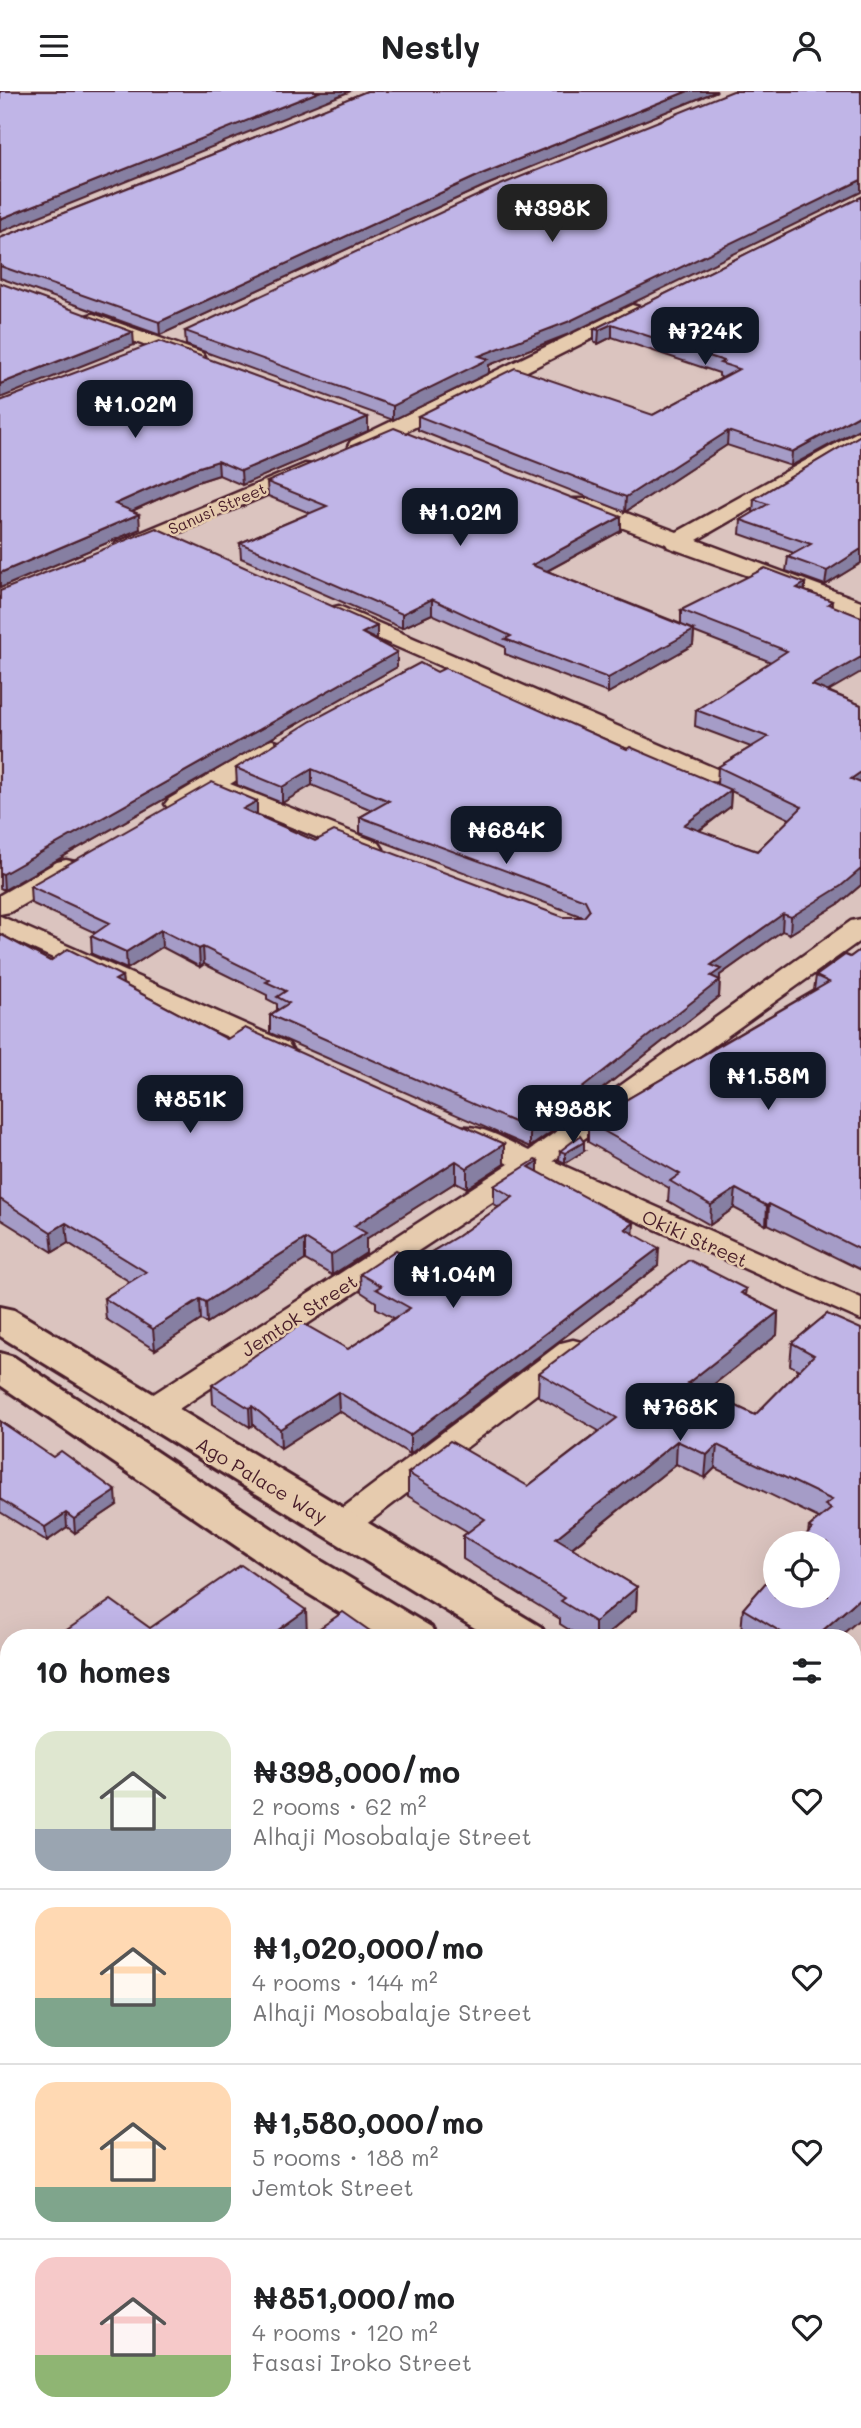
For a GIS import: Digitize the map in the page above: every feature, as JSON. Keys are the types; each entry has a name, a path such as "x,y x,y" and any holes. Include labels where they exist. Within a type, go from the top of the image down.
{"main road":[{"name":"Ago Palace Way","path":"0,1319 510,1629"},
{"path":"0,1366 298,1566 400,1629"}],"street":[{"path":"345,452 394,431 652,302"},
{"path":"75,313 214,364"},
{"path":"136,352 162,345 188,333"},
{"path":"369,421 420,441"},
{"path":"676,542 861,436"},
{"name":"Sanusi Street","path":"98,559 320,463"},
{"path":"561,496 676,542 861,609"},
{"path":"159,533 185,545"},
{"path":"324,606 710,775"},
{"path":"415,669 439,657"},
{"path":"154,818 212,786 289,737"},
{"path":"212,786 396,859"},
{"path":"0,906 83,857"},
{"path":"0,924 303,1061"},
{"name":"Jemtok Street","path":"150,1412 531,1163 861,927"},
{"name":"Okiki Street","path":"442,1123 531,1163 700,1253 861,1310"},
{"path":"340,1527 602,1328"}],"building":[{"path":"0,91 321,91 0,219"},
{"path":"367,91 688,91 484,173 159,322 0,266 0,238"},
{"path":"733,91 861,91 861,180 570,321 479,356 489,359 393,406 185,331 498,186"},
{"path":"861,197 861,414 792,452 728,431 626,497 418,416 515,368 653,415 739,369 720,363 724,361 612,324 599,330 594,329"},
{"path":"0,283 133,332 0,384"},
{"path":"159,341 368,417 241,471 218,461 193,469 115,504 139,514 0,573 0,401"},
{"path":"394,428 621,517 532,565 694,630 608,678 505,639 511,636 432,599 402,614 240,543 327,506 267,482"},
{"path":"861,435 861,549 827,571 788,557 811,544 741,520 768,504 754,499"},
{"path":"156,528 377,626 362,633 397,652 3,874 0,873 0,591"},
{"path":"765,568 805,583 797,588 832,601 828,604 861,617 861,657 812,685 861,705 861,772 851,779 861,783 861,869 841,886 791,917 783,914 711,965 721,969 711,976 720,980 530,1129 270,1015 289,1003 277,997 286,991 266,982 270,980 203,947 199,949 161,930 126,952 91,936 110,923 30,886 212,782 257,801 243,809 315,841 334,831 563,917 584,917 590,910 585,900 360,817 389,801 312,769 282,787 236,768 311,721 420,663 437,672 445,668 627,749 630,747 731,790 684,825 757,851 802,807 718,767 768,737 696,710 787,651 681,610"},
{"path":"0,934 50,961 68,949 122,976 115,980 227,1039 245,1028 504,1144 467,1168 456,1161 354,1226 366,1233 331,1255 305,1239 206,1302 200,1299 153,1329 104,1298 146,1272 66,1223 51,1232 0,1199"},
{"path":"861,949 861,1250 736,1189 711,1205 670,1181 680,1174 588,1122 829,982 816,976 845,955 850,957"},
{"path":"580,1136 584,1142 565,1153 560,1151"},
{"path":"535,1160 538,1161 529,1167 634,1223 625,1229 659,1248 410,1435 338,1392 280,1429 252,1406 249,1408 212,1385 302,1323 348,1349 410,1308 376,1289 381,1286 360,1274 396,1250 416,1261 458,1236 513,1197 494,1186"},
{"path":"689,1260 746,1289 741,1293 778,1312 688,1383 755,1415 814,1355 792,1343 827,1314 861,1329 861,1597 824,1629 776,1629 743,1609 763,1586 763,1608 840,1608 840,1531 810,1531 812,1529 809,1527 831,1509 825,1505 832,1500 717,1445 707,1455 677,1441 556,1538 637,1587 595,1622 561,1601 565,1598 463,1536 485,1519 408,1473 450,1441 528,1486 617,1418 539,1373"},
{"path":"0,1421 53,1457 61,1451 116,1491 74,1519 66,1513 45,1527 0,1499"},
{"path":"241,1565 306,1610 280,1629 68,1629 111,1600 150,1628"},
{"path":"343,1612 367,1629 319,1629"}]}
